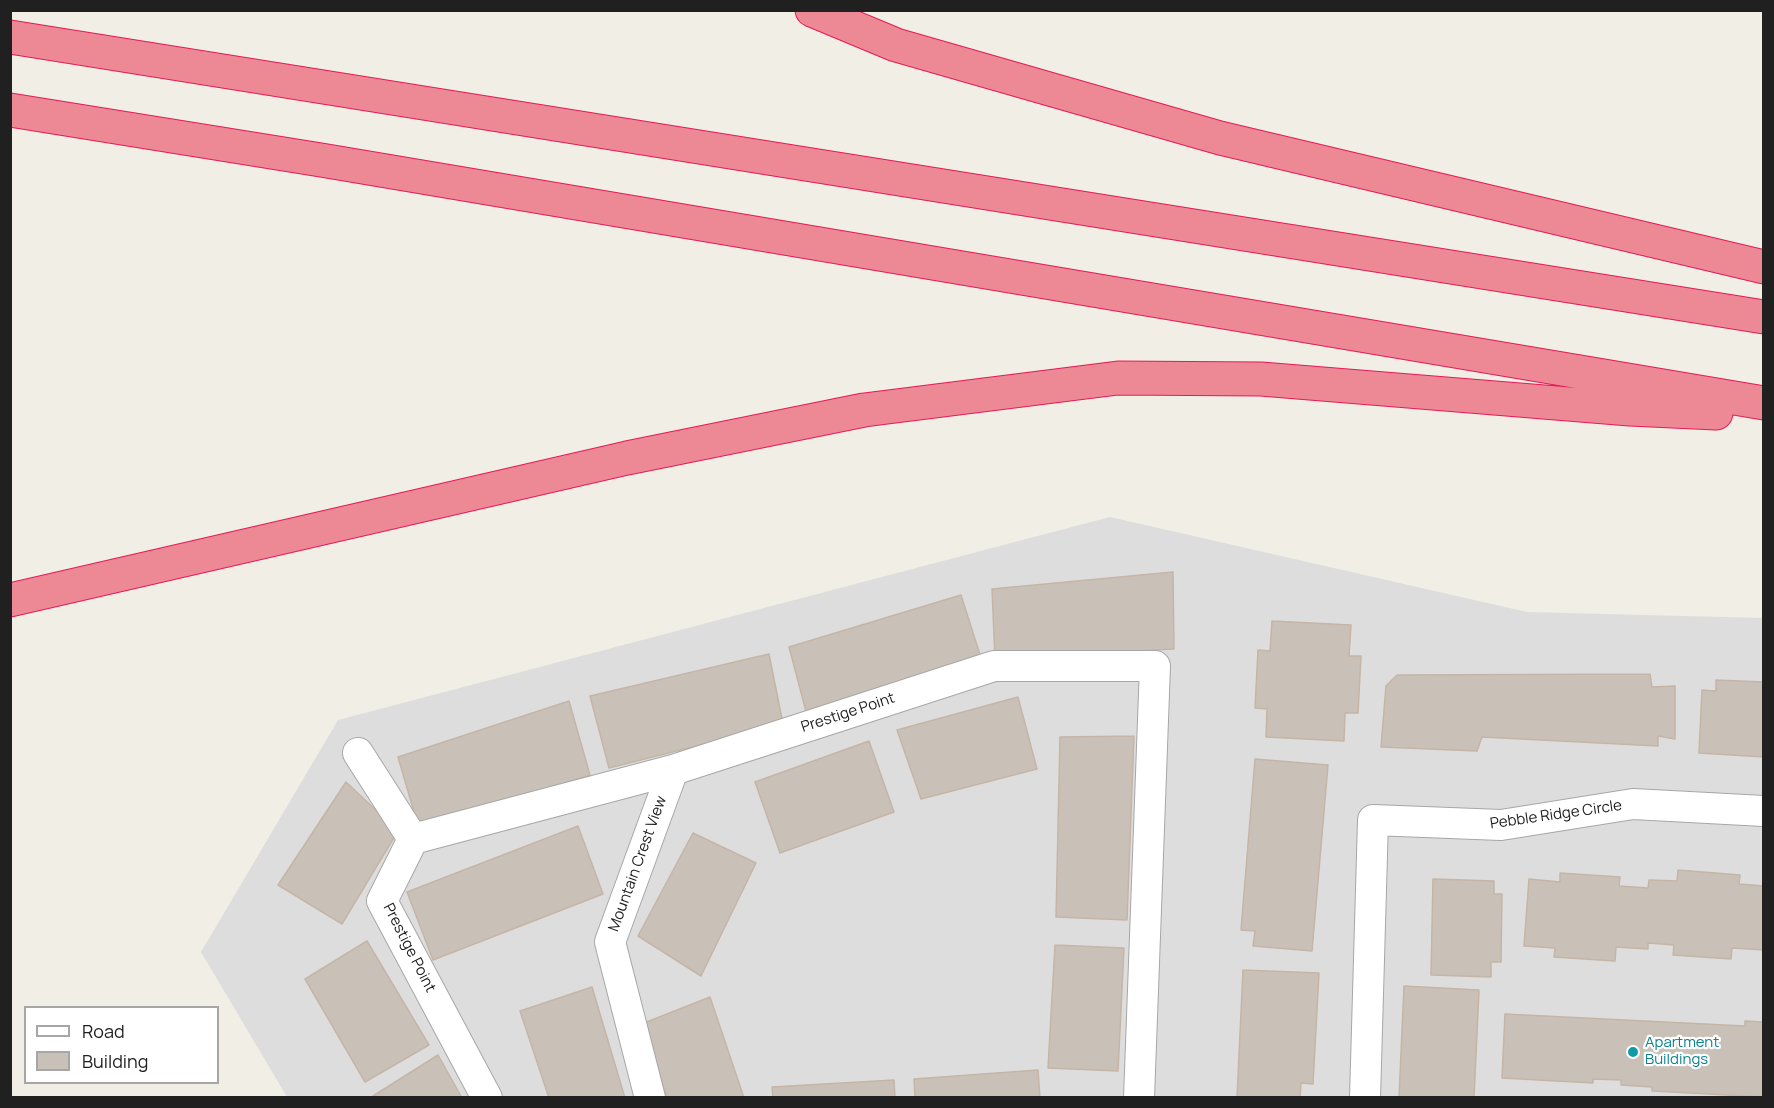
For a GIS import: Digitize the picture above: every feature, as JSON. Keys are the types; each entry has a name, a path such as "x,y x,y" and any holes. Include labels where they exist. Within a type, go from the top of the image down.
{"highway":[{"path":"812,10 896,45 1220,138 1764,267"},
{"path":"10,37 1764,316"},
{"path":"10,110 333,162 1764,403"},
{"path":"10,600 615,461 830,417 1118,378 1261,379 1630,409 1764,415"}],"street":[{"name":"Prestige Point","path":"487,1098 382,901 414,839 673,770 994,666 1155,666 1139,1098"},
{"path":"358,753 414,839"},
{"name":"Mountain Crest View","path":"650,1098 610,942 673,770"},
{"name":"Pebble Ridge Circle","path":"1365,1098 1373,820 1501,825 1633,804 1764,811"}],"shaded area":[{"path":"1110,517 1527,612 1763,618 1763,1097 287,1097 201,952 338,720"}],"building":[{"path":"1173,572 1174,649 995,659 992,589"},
{"path":"961,595 981,658 808,719 789,647"},
{"path":"1272,621 1351,625 1349,656 1361,656 1358,713 1345,713 1344,741 1266,737 1267,709 1255,708 1258,650 1270,651"},
{"path":"769,654 783,724 609,768 590,696"},
{"path":"1650,674 1652,687 1675,686 1675,739 1658,736 1658,746 1482,737 1477,751 1381,747 1386,686 1397,675"},
{"path":"1716,680 1764,682 1764,757 1699,753 1702,690 1716,691"},
{"path":"1018,697 1037,769 921,799 897,730"},
{"path":"569,701 590,775 419,829 398,757"},
{"path":"1134,736 1127,920 1056,917 1060,737"},
{"path":"869,741 894,812 780,853 755,782"},
{"path":"1255,759 1328,765 1312,951 1253,946 1255,931 1241,930"},
{"path":"346,782 398,831 342,924 278,885"},
{"path":"578,826 603,894 433,960 407,892"},
{"path":"693,833 756,863 701,976 638,936"},
{"path":"1678,870 1740,875 1739,884 1764,886 1764,950 1732,948 1731,959 1673,955 1674,945 1648,943 1648,949 1616,947 1615,961 1554,957 1555,948 1524,946 1529,879 1560,882 1560,873 1620,877 1619,886 1648,888 1649,880 1677,881"},
{"path":"1433,879 1494,881 1494,894 1502,894 1501,962 1491,962 1491,977 1431,975"},
{"path":"367,941 429,1045 365,1082 305,979"},
{"path":"1055,945 1124,948 1118,1071 1048,1068"},
{"path":"1243,970 1319,973 1313,1084 1301,1083 1300,1098 1237,1098"},
{"path":"1404,986 1479,990 1474,1098 1399,1098"},
{"path":"592,987 625,1098 549,1098 520,1011"},
{"path":"710,997 744,1098 667,1098 644,1023"},
{"name":"Apartment Buildings","path":"1505,1014 1745,1026 1745,1021 1764,1022 1764,1097 1652,1091 1652,1087 1621,1085 1621,1080 1593,1079 1593,1083 1502,1078"},
{"path":"438,1055 462,1098 374,1098 373,1096"},
{"path":"1038,1070 1040,1098 915,1098 914,1079"},
{"path":"894,1080 895,1098 773,1098 772,1087"}],"place":[{"name":"Apartment Buildings","path":"1633,1052"}]}
